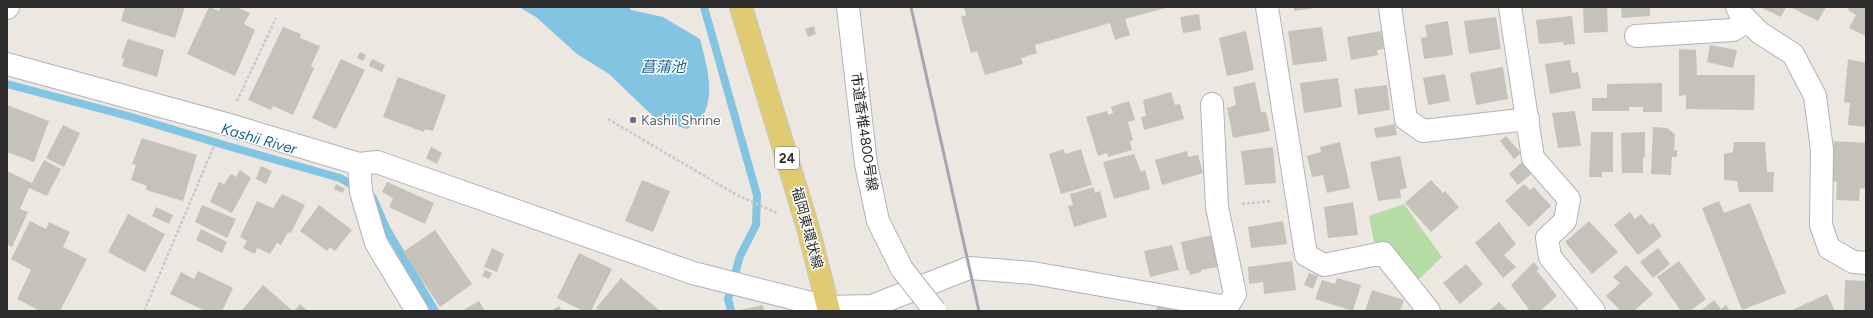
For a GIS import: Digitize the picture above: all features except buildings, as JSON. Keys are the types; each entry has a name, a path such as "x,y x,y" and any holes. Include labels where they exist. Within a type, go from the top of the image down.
{"main road":[{"name":"福岡東環状線","path":"741,7 808,228 828,309"}],"street":[{"name":"市道香椎4800号線","path":"848,7 866,164 878,221 902,270 935,311"},
{"path":"1267,7 1306,255 1324,265 1383,253 1429,311"},
{"path":"1390,7 1406,119 1423,131 1528,119"},
{"path":"1510,7 1533,158 1569,199 1565,221 1547,238 1550,257 1594,311"},
{"path":"1636,36 1733,30 1743,14 1760,33 1793,54 1815,96 1822,150 1821,225 1829,248 1853,262 1866,264"},
{"path":"7,64 226,124 359,164 377,162 693,273 828,309 872,306 969,268 1033,273 1227,307 1235,294 1217,207 1212,104"},
{"path":"359,164 361,192 376,243 418,311"}],"path":[{"path":"144,311 212,149 226,124 276,18"},
{"path":"608,119 735,194 808,228"},
{"path":"1217,207 1298,198"}],"green space":[{"path":"1404,204 1442,257 1418,280 1386,244 1374,242 1369,216"}],"water":[{"name":"菖蒲池","path":"519,7 629,7 631,10 663,17 700,39 707,67 709,86 709,96 703,116 687,129 656,119 609,74 577,54 536,17"}],"waterway":[{"path":"704,7 757,195 756,225 740,256 728,299 731,311"},
{"name":"Kashii River","path":"7,84 128,116 340,178 358,188"},
{"name":"Kashii River","path":"373,198 386,228 435,311"}],"railway":[{"path":"911,7 979,311"}],"place":[{"name":"Kashii Shrine","path":"633,120"}]}
